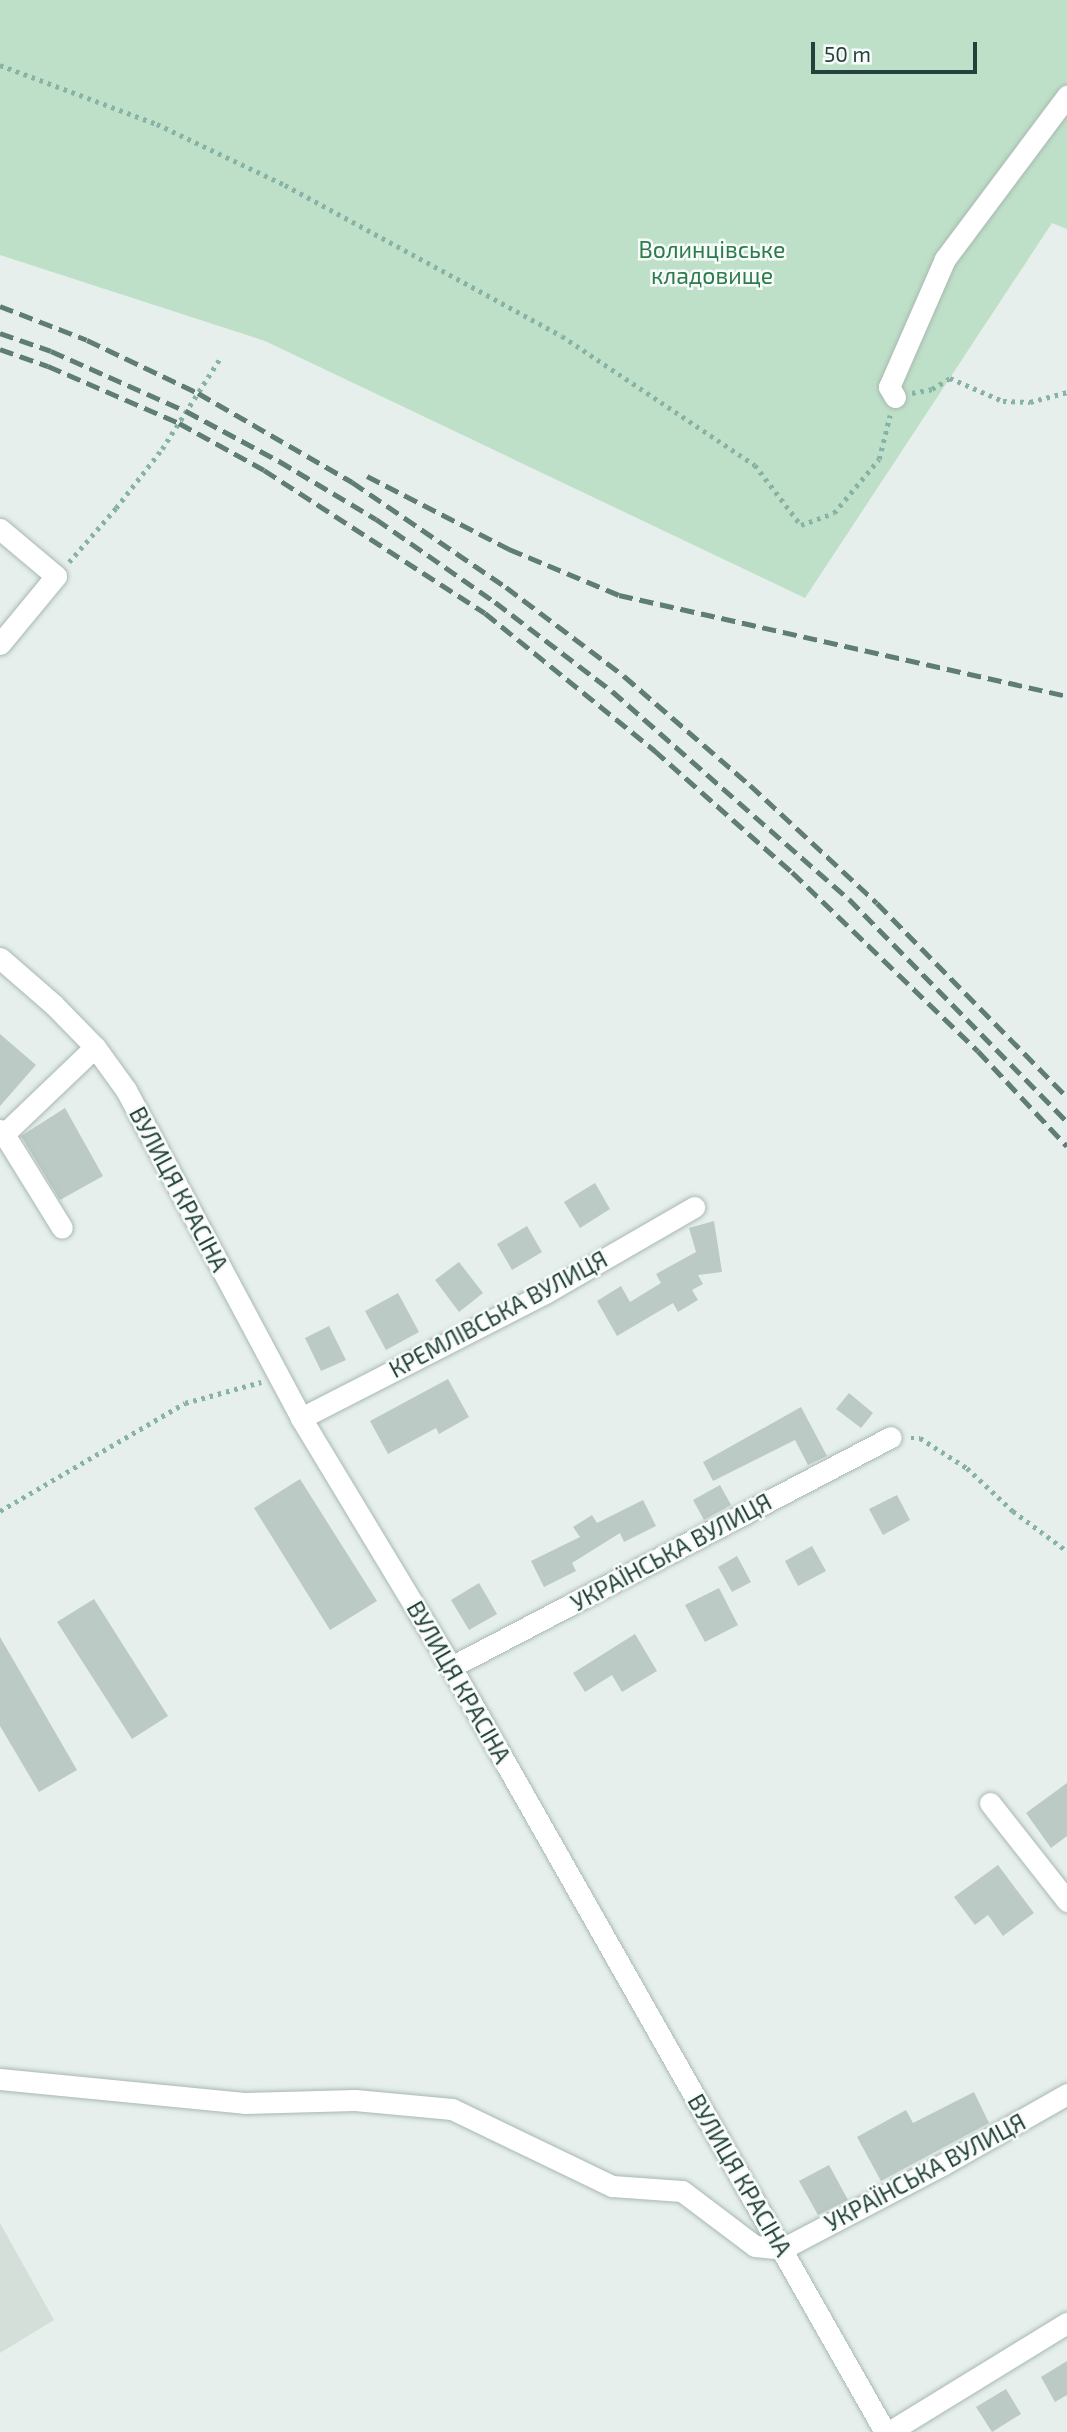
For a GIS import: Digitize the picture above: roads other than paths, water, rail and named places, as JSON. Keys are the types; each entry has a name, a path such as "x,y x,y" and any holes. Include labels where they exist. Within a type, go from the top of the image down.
{"street":[{"path":"895,397 889,387 945,259 1067,96"},
{"path":"0,529 57,576 0,644"},
{"name":"ВУЛИЦЯ КРАСІНА","path":"0,958 54,1005 95,1047 126,1090 301,1418 451,1667 887,2432"},
{"path":"62,1228 2,1132 95,1047"},
{"name":"КРЕМЛІВСЬКА ВУЛИЦЯ","path":"301,1418 547,1292 694,1207"},
{"name":"УКРАЇНСЬКА ВУЛИЦЯ","path":"451,1667 891,1437"},
{"path":"990,1803 1067,1901"},
{"path":"0,2079 244,2103 355,2100 452,2109 612,2186 682,2191 755,2246 782,2249"},
{"name":"УКРАЇНСЬКА ВУЛИЦЯ","path":"782,2249 944,2164 1067,2094"},
{"path":"887,2432 1067,2323"}],"railway":[{"path":"0,306 87,340 198,393 352,482 506,587 624,676 750,785 877,903 1067,1097"},
{"path":"0,333 51,351 186,411 279,461 376,519 495,602 612,691 849,899 1067,1122"},
{"path":"0,349 48,366 179,423 264,470 485,613 654,750 792,872 978,1051 1067,1146"},
{"path":"367,476 509,549 619,595 1067,696"}],"park label":[{"name":"Волинцівське кладовище","path":"712,262"}]}
